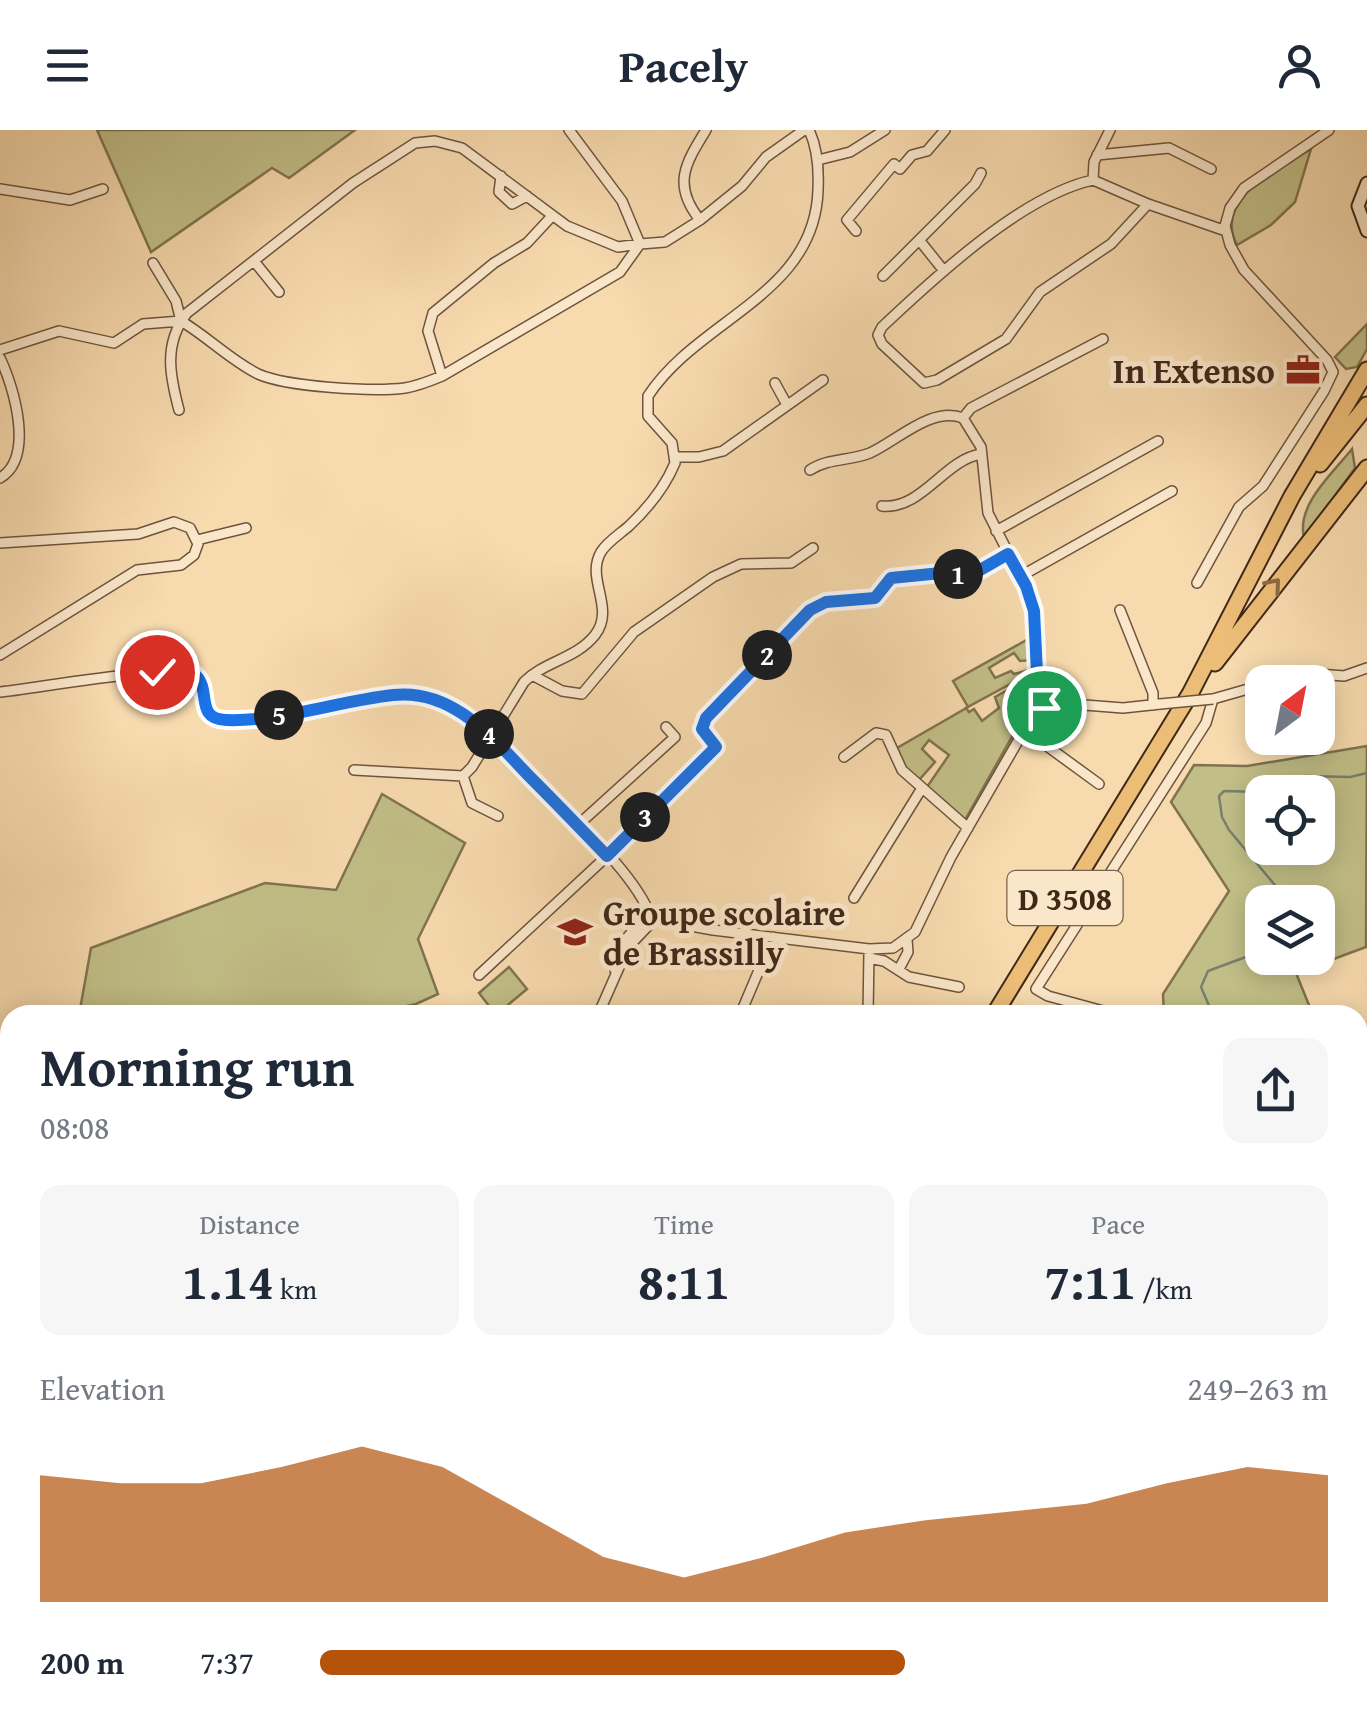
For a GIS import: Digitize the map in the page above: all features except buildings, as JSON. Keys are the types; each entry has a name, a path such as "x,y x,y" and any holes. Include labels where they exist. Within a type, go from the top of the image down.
{"highway":[{"path":"1263,551 1367,370"},
{"name":"D 3508","path":"1000,1005 1174,719 1263,551 1312,475 1367,404"},
{"path":"1174,719 1243,624 1367,468"}],"street":[{"path":"570,130 622,201 640,244"},
{"path":"700,220 688,201 683,178 685,166 706,130"},
{"path":"0,350 59,331 114,344 148,323 181,321 368,172 415,142 435,141 462,148 552,216 614,246 665,242 700,220 742,186 766,156 806,130 818,160 816,210 803,250 775,284 680,362 648,396 648,416 672,443 676,457 648,507 600,554 597,569 604,609 599,629 581,649 532,674 463,776"},
{"path":"818,160 850,152 885,130"},
{"path":"856,231 847,221 894,164 900,169 912,155 926,151 944,130"},
{"path":"1092,180 1097,155 1110,130"},
{"path":"1197,583 1239,507 1263,486 1333,372 1327,360 1244,270 1226,231 1230,208 1244,188 1329,130"},
{"path":"1097,155 1169,148 1210,169"},
{"path":"883,276 975,184 980,173"},
{"path":"1148,204 1111,244 1040,292 1006,340 932,383 921,381 882,344 878,334 882,326 944,271 1057,192 1092,180 1226,231"},
{"path":"1365,224 1358,203 1367,183"},
{"path":"0,188 70,200 102,189"},
{"path":"442,376 428,331 433,312 494,263 524,246 552,216"},
{"path":"920,241 944,271"},
{"path":"181,321 250,369 276,380 395,388 442,376 620,272 640,244"},
{"path":"254,261 279,292"},
{"path":"153,262 176,301 181,321 169,365 179,410"},
{"path":"963,418 971,408 1103,339"},
{"path":"0,358 10,380 20,435 12,466 0,478"},
{"path":"676,457 718,453 823,380"},
{"path":"774,384 786,405"},
{"path":"810,470 824,462 873,452 936,418 963,418 978,439 982,454 985,504 1021,576 1036,620 1037,673 1049,706"},
{"path":"996,531 1158,441"},
{"path":"882,506 907,502 966,458 982,454"},
{"path":"1021,576 1172,490"},
{"path":"0,544 138,534 174,522 190,528 198,540 194,555 184,564 138,570 0,655"},
{"path":"198,540 246,528"},
{"path":"532,674 569,694 582,694 634,632 713,578 741,564 791,563 814,548"},
{"path":"479,975 716,747 702,729 706,718 814,607 826,602 875,598 895,577 951,572 966,578 1008,554"},
{"path":"1120,610 1157,704"},
{"path":"1335,675 1344,676 1365,666"},
{"path":"0,692 157,672 185,672 197,677 205,709 220,720 262,718 403,694 428,698 453,708 491,736 640,894 649,918"},
{"path":"869,954 906,940 918,925 968,828 1040,710 1066,702 1123,708 1212,699 1245,690"},
{"path":"1081,1005 1036,989 1206,723 1212,699"},
{"path":"578,825 675,737 666,728"},
{"path":"1025,730 1099,784"},
{"path":"844,758 876,732 884,734 902,770 968,828"},
{"path":"354,770 463,776"},
{"path":"463,776 472,802 498,816"},
{"path":"854,898 922,788"},
{"path":"649,918 869,954 910,977 959,988"},
{"path":"602,1005 616,973 616,952 649,918"},
{"path":"744,1005 773,937"},
{"path":"899,969 906,958 906,940"},
{"path":"868,1005 869,954"}],"shaded area":[{"path":"97,130 355,130 289,178 272,168 151,252"},
{"path":"1311,149 1295,202 1271,225 1237,245 1232,228 1241,199 1267,175"},
{"path":"1367,324 1367,349 1357,367 1346,369 1335,357"},
{"path":"1352,449 1355,468 1304,538 1310,502"},
{"path":"1032,637 1031,660 1020,661 1014,653 989,668 995,678 1011,671 1014,674 1029,670 1029,674 968,707 953,681"},
{"path":"1029,678 1035,696 965,820 927,787 949,755 929,740 922,749 935,762 919,780 906,770 897,748 966,708 969,712 974,709 982,721 999,708 995,697"},
{"path":"1367,746 1366,947 1335,959 1335,885 1245,885 1245,975 1297,975 1309,1005 1164,1005 1163,994 1229,891 1171,802 1194,765 1247,766 1335,755 1335,751"},
{"path":"382,794 465,843 418,939 438,994 412,1005 81,1005 91,948 265,883 336,890"},
{"path":"509,967 527,989 508,1005 488,1005 479,993"}],"waterway":[{"path":"1275,885 1229,830 1222,817 1219,796 1224,791 1259,792 1305,776 1350,777 1367,773"},
{"path":"1209,1005 1201,987 1208,971 1245,957"}],"place":[{"name":"In Extenso","path":"1303,370"},
{"name":"Groupe scolaire de Brassilly","path":"575,932"}],"route":[{"path":"157,672 194,675 199,680 205,709 214,718 224,720 272,716 396,694 441,702 482,726 607,856 716,747 702,729 706,718 810,610 826,602 875,598 891,578 951,572 966,578 1008,554 1026,586 1038,628 1037,673 1049,706 1044,708"}]}
